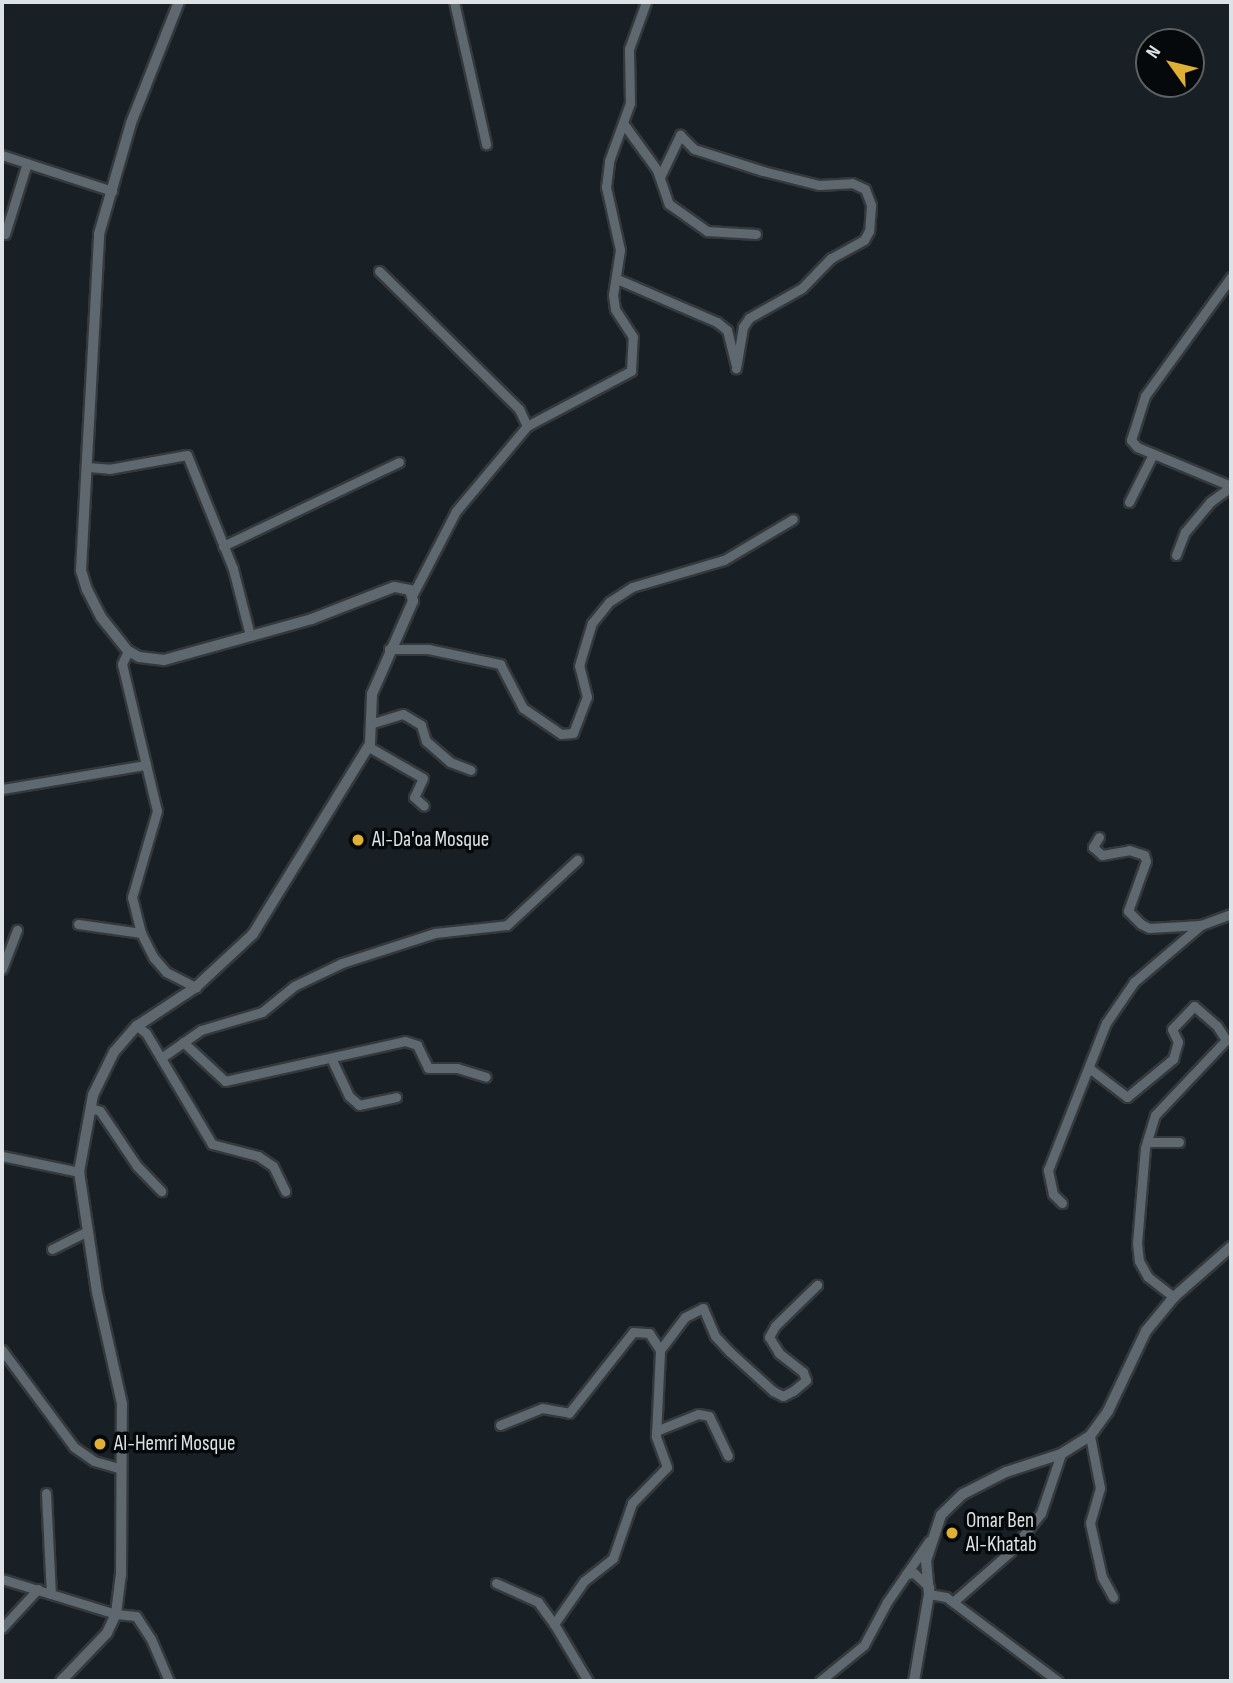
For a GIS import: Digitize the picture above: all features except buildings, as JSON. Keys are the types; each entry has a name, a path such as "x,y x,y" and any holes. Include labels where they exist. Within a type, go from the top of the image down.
{"street":[{"path":"179,2 131,122 111,191 95,271 96,349 81,570 101,617 128,651 139,657 164,660 312,619 394,587 404,587 413,594"},
{"path":"454,2 486,144"},
{"path":"67,1679 107,1633 116,1614 122,1547 119,1468 122,1405 79,1172 91,1108 114,1052 137,1026 196,987 253,934 369,747 373,723 372,694 389,649 412,607 413,594 456,511 527,426 631,371 633,337 615,309 620,250 606,187 630,103 629,49 646,2"},
{"path":"623,123 660,177 669,204 707,231 756,234"},
{"path":"617,279 717,322 727,330 736,368 743,327 749,318 802,288 831,258 864,240 869,231 871,205 865,189 852,183 819,185 763,171 694,149 680,135 660,177"},
{"path":"2,155 111,191"},
{"path":"5,234 27,163"},
{"path":"379,271 519,409 527,426"},
{"path":"1231,277 1145,396 1131,440 1153,454 1231,486"},
{"path":"1129,502 1153,454"},
{"path":"88,467 109,469 187,455 223,545 250,635"},
{"path":"223,545 399,461"},
{"path":"1176,555 1185,532 1210,502 1231,486"},
{"path":"389,649 428,649 500,664 523,708 561,734 573,733 587,697 579,666 593,623 609,602 632,587 724,561 793,519"},
{"path":"128,651 122,664 157,811 132,897 141,933 166,971 196,987"},
{"path":"373,723 402,714 421,725 426,741 450,762 471,770"},
{"path":"369,747 423,778 414,797 424,806"},
{"path":"2,789 146,765"},
{"path":"1099,837 1093,847 1102,855 1129,850 1144,855 1129,914 1149,928 1201,925 1231,915"},
{"path":"161,1058 201,1030 262,1012 294,986 342,963 435,933 507,925 577,860"},
{"path":"78,924 141,933"},
{"path":"1062,1203 1052,1194 1048,1170 1106,1023 1134,982 1201,925"},
{"path":"2,969 17,930"},
{"path":"1089,1068 1127,1097 1172,1059 1178,1042 1172,1029 1184,1011 1194,1006 1217,1026 1226,1040 1155,1115 1147,1142 1137,1243 1139,1261 1147,1277 1174,1297"},
{"path":"137,1026 161,1058 212,1144 258,1156 273,1166 285,1191"},
{"path":"183,1042 225,1081 412,1041 428,1068 457,1068 486,1077"},
{"path":"331,1058 349,1096 359,1105 396,1097"},
{"path":"91,1108 100,1111 137,1166 161,1191"},
{"path":"1147,1142 1179,1142"},
{"path":"2,1156 79,1172"},
{"path":"52,1249 88,1231"},
{"path":"820,1681 864,1645 929,1541 941,1515 963,1494 1006,1472 1061,1454 1090,1436 1108,1411 1146,1331 1174,1297 1231,1247"},
{"path":"554,1624 584,1581 613,1558 632,1503 663,1476 667,1467 656,1431 660,1349 685,1317 704,1308 715,1336 773,1391 783,1396 806,1380 803,1372 779,1353 769,1337 775,1326 817,1285"},
{"path":"500,1425 542,1408 569,1413 633,1332 649,1333 660,1349"},
{"path":"2,1350 74,1447 94,1461 119,1468"},
{"path":"656,1431 698,1414 709,1416 728,1456"},
{"path":"1090,1436 1100,1488 1090,1523 1102,1577 1113,1597"},
{"path":"953,1602 1010,1552 1041,1513 1061,1454"},
{"path":"47,1493 51,1594"},
{"path":"914,1681 929,1591 929,1541"},
{"path":"906,1574 914,1573 929,1591 953,1602 1058,1681"},
{"path":"2,1579 116,1614 136,1616 169,1681"},
{"path":"496,1583 538,1602 588,1681"},
{"path":"2,1628 38,1589"}],"place":[{"name":"Al-Da'oa Mosque","path":"358,840"},
{"name":"Al-Hemri Mosque","path":"100,1444"},
{"name":"Omar Ben Al-Khatab","path":"952,1533"}]}
